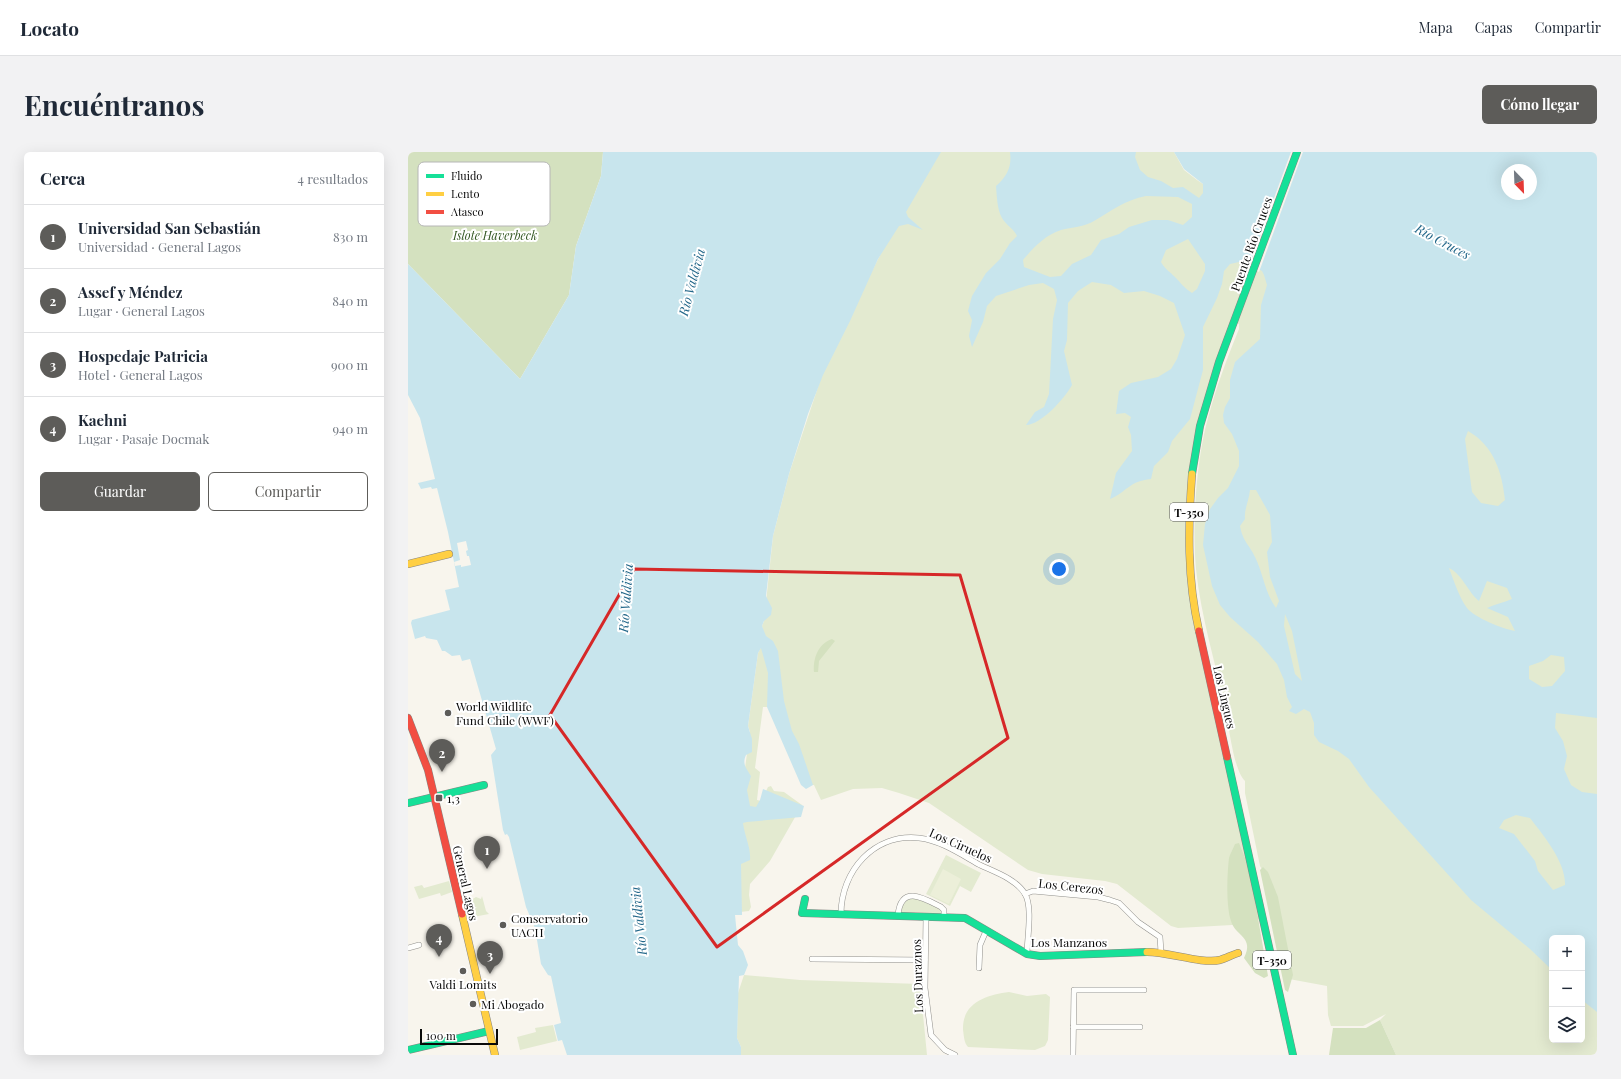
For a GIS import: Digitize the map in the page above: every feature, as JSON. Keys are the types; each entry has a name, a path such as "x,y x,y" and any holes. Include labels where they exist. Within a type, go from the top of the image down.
{"main road":[{"name":"Puente Río Cruces","path":"1226,343 1297,152"},
{"name":"Los Lingues","path":"1226,343 1204,410 1194,460 1188,527 1190,577 1198,627 1293,1055"},
{"path":"408,564 449,554"},
{"name":"General Lagos","path":"408,718 428,770 495,1055"},
{"path":"408,803 484,786"},
{"name":"Los Manzanos","path":"805,899 802,913 944,916 965,918 986,932 1027,954 1040,956 1161,952 1195,959 1219,960 1238,953"},
{"path":"408,1050 489,1031"}],"street":[{"name":"Los Ciruelos","path":"841,914 844,886 857,864 875,847 892,840 902,838 920,838 946,847 1010,880 1025,894"},
{"name":"Los Cerezos","path":"1025,894 1033,891 1058,893 1098,897 1114,902 1160,937 1161,952"},
{"path":"1025,894 1029,904 1027,954"},
{"path":"898,915 902,902 908,896 916,895 941,907 944,910 944,916"},
{"name":"Los Duraznos","path":"926,916 926,988 931,1035 945,1050 955,1055"},
{"path":"979,968 979,949 986,932"},
{"path":"408,948 419,945"},
{"path":"812,959 925,960"},
{"path":"1073,1055 1074,990 1144,990"},
{"path":"1073,1027 1140,1027"}],"highlighted area":[{"path":"634,569 960,575 1008,738 717,947 550,715"}],"green space":[{"name":"Islote Haverbeck","path":"408,152 603,152 601,176 576,246 569,295 520,379 408,264"},
{"path":"936,152 1174,152 1184,170 1197,180 1597,443 1597,1055 1396,1055 1380,1020 1386,1014 1363,1026 1331,1026 1328,1015 1327,986 1289,979 1266,877 1260,866 1245,793 1245,781 1241,776 1232,748 1226,712 1201,605 1196,569 1194,533 1200,454 1208,418 1226,362 1239,329 1239,324 1233,321 1193,458 1190,574 1260,919 1232,925 1178,928 1171,926 1117,884 1105,881 1042,874 1028,870 929,803 882,788 853,789 821,800 814,785 810,785 767,702 767,707 763,707 755,768 760,772 757,800 761,801 768,787 771,786 774,791 784,792 802,805 770,861 750,884 749,895 751,907 749,911 740,912 736,833 750,732 748,726 758,653 763,640 762,626 764,621 773,536 789,474 826,363 878,259"},
{"path":"832,639 835,641 819,661 818,672 814,672 814,662 817,652 823,644"},
{"path":"1239,843 1245,858 1253,889 1268,976 1264,978 1255,973 1244,958 1247,951 1246,941 1233,926 1229,914 1227,890 1229,858 1235,844"},
{"path":"946,855 981,873 971,892 960,886 950,906 926,894"},
{"path":"1263,867 1268,872 1278,897 1293,975 1288,992 1285,990 1260,870"},
{"path":"943,869 961,879 949,904 930,895"},
{"path":"449,881 452,892 441,896 440,893 419,899 414,887 422,885 424,888"},
{"path":"482,896 486,911 489,914 473,917 473,908 477,908 471,905 471,900 476,897 481,899"},
{"path":"909,897 917,897 942,910 941,913 901,913 900,909"},
{"path":"744,975 800,980 920,984 927,1055 741,1055 741,1047 737,1038 738,993"},
{"path":"1009,992 1027,996 1046,994 1050,997 1048,1040 1045,1046 1035,1050 968,1047 963,1030 964,1020 971,1006 992,995"},
{"path":"1380,1020 1396,1055 1329,1055 1333,1028 1366,1028"},
{"path":"553,1025 557,1041 520,1050 517,1037 536,1032 535,1028"}],"water":[{"name":"Río Valdivia","path":"603,152 941,152 906,212 908,217 923,230 908,224 899,226 878,259 850,321 823,375 808,414 789,474 773,536 766,596 772,608 771,615 764,621 762,626 766,636 773,641 778,651 784,701 792,731 799,744 813,785 806,789 801,785 767,707 768,673 761,648 758,653 748,726 752,739 752,752 746,755 744,761 745,766 751,776 747,790 750,806 756,807 763,789 804,806 801,817 743,823 749,847 750,860 741,864 742,915 735,915 738,945 743,951 748,965 744,975 739,976 737,1038 741,1047 741,1055 567,1055 562,1040 558,1041 554,1025 561,1023 551,976 548,975 541,964 535,928 526,907 509,837 507,834 505,835 503,830 491,755 496,749 470,659 462,661 460,655 452,656 445,651 442,651 437,640 426,638 425,636 415,639 411,623 412,620 450,610 445,590 459,587 437,488 432,489 431,487 421,489 418,483 435,479 420,418 408,395 408,264 520,379 569,295 576,246 601,176"},
{"name":"Río Cruces","path":"1010,152 1136,152 1135,157 1140,170 1148,177 1161,181 1173,188 1183,187 1199,198 1203,193 1203,184 1184,169 1174,152 1597,152 1597,718 1556,713 1555,728 1563,741 1567,756 1564,769 1571,785 1582,792 1597,794 1597,1012 1585,1002 1585,935 1549,935 1549,967 1530,949 1471,900 1369,787 1349,759 1338,751 1319,742 1314,735 1314,723 1310,712 1304,709 1296,714 1289,711 1292,707 1287,697 1284,680 1277,664 1258,642 1230,617 1220,605 1212,586 1203,545 1205,524 1210,509 1228,488 1239,466 1239,451 1232,434 1224,423 1223,415 1230,398 1230,380 1235,362 1260,339 1261,305 1267,285 1262,271 1252,265 1239,262 1230,264 1224,271 1222,284 1217,298 1203,327 1203,370 1190,419 1172,441 1168,452 1154,466 1151,479 1133,484 1110,499 1116,473 1132,451 1131,435 1128,427 1131,417 1125,413 1116,414 1119,391 1131,383 1158,377 1171,369 1177,359 1185,335 1174,303 1160,296 1144,291 1124,293 1111,285 1092,282 1078,291 1068,303 1067,340 1064,351 1072,385 1064,397 1052,410 1039,421 1026,425 1035,412 1044,407 1049,394 1053,319 1057,300 1054,289 1043,283 1029,285 996,296 987,306 983,322 972,347 969,336 972,320 968,311 972,296 986,273 1000,259 1010,243 1017,236 1000,214 996,186 1008,171","holes":["1146,196 1178,197 1192,204 1192,217 1183,225 1168,220 1152,220 1129,227 1119,234 1101,240 1091,255 1072,264 1061,276 1050,277 1024,267 1023,260 1035,247 1050,235 1061,230 1090,223 1118,206","1188,239 1205,264 1205,271 1197,289 1192,293 1161,262 1166,250","1468,431 1477,437 1484,444 1495,461 1502,480 1505,500 1498,506 1481,503 1472,492 1465,439","1250,490 1256,490 1270,515 1272,542 1267,552 1270,577 1279,601 1276,608 1269,596 1255,557 1241,531 1240,526 1245,519","1449,568 1458,574 1479,601 1487,581 1507,588 1512,599 1487,608 1508,617 1515,631 1476,616 1471,612 1462,599","1285,614 1292,631 1302,681 1295,674 1284,626","1551,655 1564,657 1565,671 1552,686 1542,687 1529,679 1529,666 1543,661","1516,815 1530,818 1558,858 1562,867 1565,885 1553,890 1538,871 1535,861 1514,834 1499,828 1504,820"]}],"pier":[{"path":"1291,152 1303,152 1259,272 1249,266"},
{"path":"466,541 468,550 466,551 467,556 469,556 471,565 461,567 461,565 455,566 454,562 460,560 457,543"}],"traffic: fast":[{"path":"1192,474 1200,426 1219,362 1297,152"},
{"path":"1227,757 1293,1055"},
{"path":"408,803 484,785"},
{"path":"805,899 802,913 965,918 1027,954 1040,956 1147,952"},
{"path":"408,1050 489,1031"}],"traffic: slow":[{"path":"1192,474 1189,533 1190,572 1199,631"},
{"path":"408,564 449,554"},
{"path":"462,914 495,1055"},
{"path":"1147,952 1212,961 1220,960 1238,953"}],"traffic: jam":[{"path":"1199,631 1227,757"},
{"path":"408,718 428,770 462,914"}],"place":[{"name":"World Wildlife Fund Chile (WWF)","path":"448,713"},
{"name":"Assef y Méndez","path":"442,772"},
{"name":"1,3","path":"439,798"},
{"name":"Universidad San Sebastián","path":"487,869"},
{"name":"Conservatorio UACH","path":"503,925"},
{"name":"Kaehni","path":"439,957"},
{"name":"Valdi Lomits","path":"463,971"},
{"name":"Hospedaje Patricia","path":"490,974"},
{"name":"Mi Abogado","path":"473,1004"}]}
